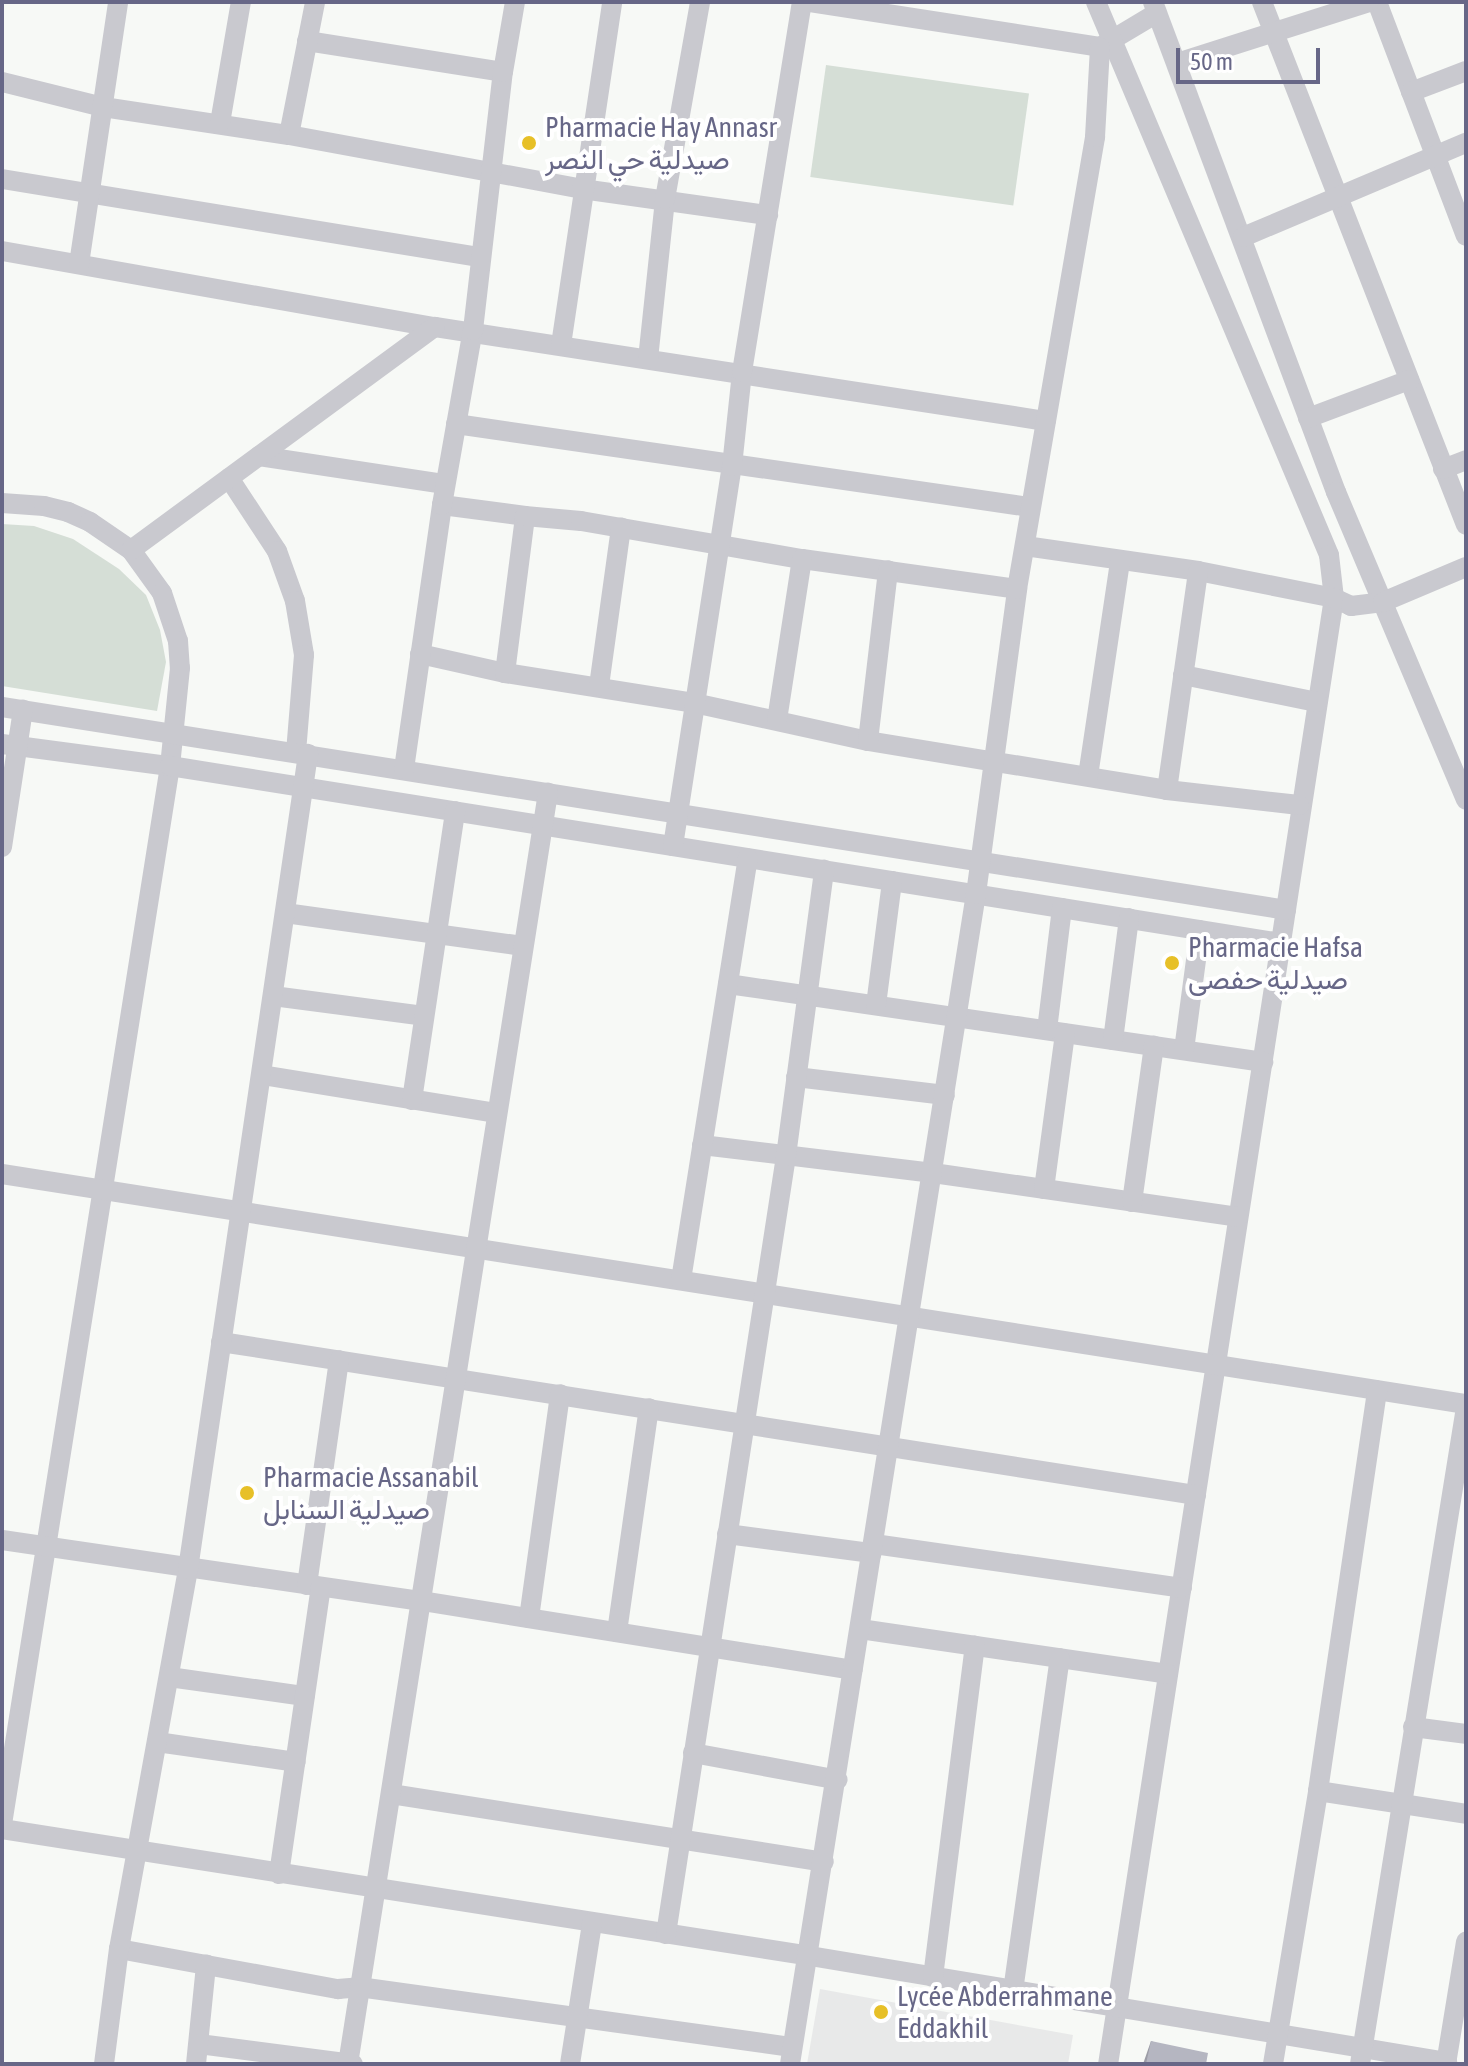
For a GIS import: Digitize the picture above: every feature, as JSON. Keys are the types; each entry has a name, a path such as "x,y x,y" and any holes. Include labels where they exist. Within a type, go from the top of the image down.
{"street":[{"path":"79,264 118,2"},
{"path":"220,123 241,2"},
{"path":"289,135 315,2"},
{"path":"404,769 445,484 473,330 503,72 515,2"},
{"path":"561,345 612,2"},
{"path":"648,359 665,199 700,2"},
{"path":"673,846 732,466 742,372 802,2"},
{"path":"810,2 865,6 949,23 1106,42 1155,7 1308,418 1466,800"},
{"path":"949,23 951,2"},
{"path":"1096,2 1106,42 1329,555 1334,598 1299,805 1263,1062 1108,2064"},
{"path":"1262,2 1466,525"},
{"path":"1177,63 1369,2"},
{"path":"1377,2 1466,236"},
{"path":"307,41 503,72"},
{"path":"119,1949 338,1989 359,1987 791,2056 810,1956 908,1316 933,1173 976,894 1017,589 1095,137 1106,42"},
{"path":"1411,92 1466,71"},
{"path":"2,82 103,107 220,123 582,189 768,215"},
{"path":"1243,237 1466,143"},
{"path":"2,179 480,257"},
{"path":"2,251 435,327 473,330 1046,421"},
{"path":"131,550 435,327"},
{"path":"1308,418 1409,380"},
{"path":"456,424 1030,507"},
{"path":"259,456 445,484"},
{"path":"1443,469 1466,460"},
{"path":"104,2064 119,1949 188,1569 303,787 304,655 295,601 277,551 229,478"},
{"path":"2,503 44,506 68,512 90,522 131,550 162,593 178,641 180,692 2,1827 374,1890 810,1956 1278,2033 1361,2056 1446,2063 1464,1974 1466,1942"},
{"path":"442,505 621,528 802,559 1017,589"},
{"path":"505,673 525,516"},
{"path":"599,686 621,528"},
{"path":"1025,546 1198,571 1334,598 1351,606 1383,602 1466,567"},
{"path":"777,720 802,559"},
{"path":"1088,776 1120,561"},
{"path":"868,741 888,570"},
{"path":"1167,790 1198,571"},
{"path":"420,654 505,673 694,703 868,741 995,759 1167,790 1299,805"},
{"path":"1183,675 1317,702"},
{"path":"2,707 1286,910"},
{"path":"2,847 10,745 23,710"},
{"path":"10,745 170,766 1281,943"},
{"path":"206,1965 197,2054 349,2064 548,793"},
{"path":"412,1100 455,811"},
{"path":"681,1280 748,858"},
{"path":"666,1934 766,1293 824,870"},
{"path":"876,1005 892,881"},
{"path":"1044,1189 1062,908"},
{"path":"285,913 523,946"},
{"path":"1113,1040 1129,918"},
{"path":"1184,1050 1200,930"},
{"path":"728,984 1263,1062"},
{"path":"273,996 424,1016"},
{"path":"1132,1202 1154,1046"},
{"path":"262,1075 497,1113"},
{"path":"796,1077 945,1095"},
{"path":"702,1145 933,1173 1238,1217"},
{"path":"2,1174 1466,1405 1361,2056"},
{"path":"221,1342 1196,1495"},
{"path":"279,1874 305,1696 339,1360"},
{"path":"1273,2064 1318,1791 1377,1390"},
{"path":"529,1618 560,1394"},
{"path":"617,1632 649,1408"},
{"path":"727,1534 873,1548 1182,1588"},
{"path":"2,1540 422,1601 853,1670"},
{"path":"860,1629 1168,1674"},
{"path":"933,1977 975,1646"},
{"path":"1013,1991 1060,1658"},
{"path":"169,1677 305,1696"},
{"path":"1413,1727 1466,1734"},
{"path":"157,1742 296,1762"},
{"path":"693,1753 838,1780"},
{"path":"1318,1791 1466,1814"},
{"path":"391,1794 824,1862"},
{"path":"570,2064 592,1923"}],"shaded area":[{"path":"826,65 1029,94 1013,205 810,177"},
{"path":"2,524 34,526 73,539 119,569 146,595 160,630 166,662 157,711 2,686"},
{"name":"Lycée Abderrahmane Eddakhil","path":"820,1989 1073,2035 1068,2064 807,2064"}],"building":[{"path":"1151,2041 1208,2053 1206,2064 1146,2064"}],"place":[{"name":"Pharmacie Hay Annasr صيدلية حي النصر","path":"529,143"},
{"name":"Pharmacie Hafsa صيدلية حفصى","path":"1172,963"},
{"name":"Pharmacie Assanabil صيدلية السنابل","path":"247,1493"},
{"name":"Lycée Abderrahmane Eddakhil","path":"881,2012"}]}
